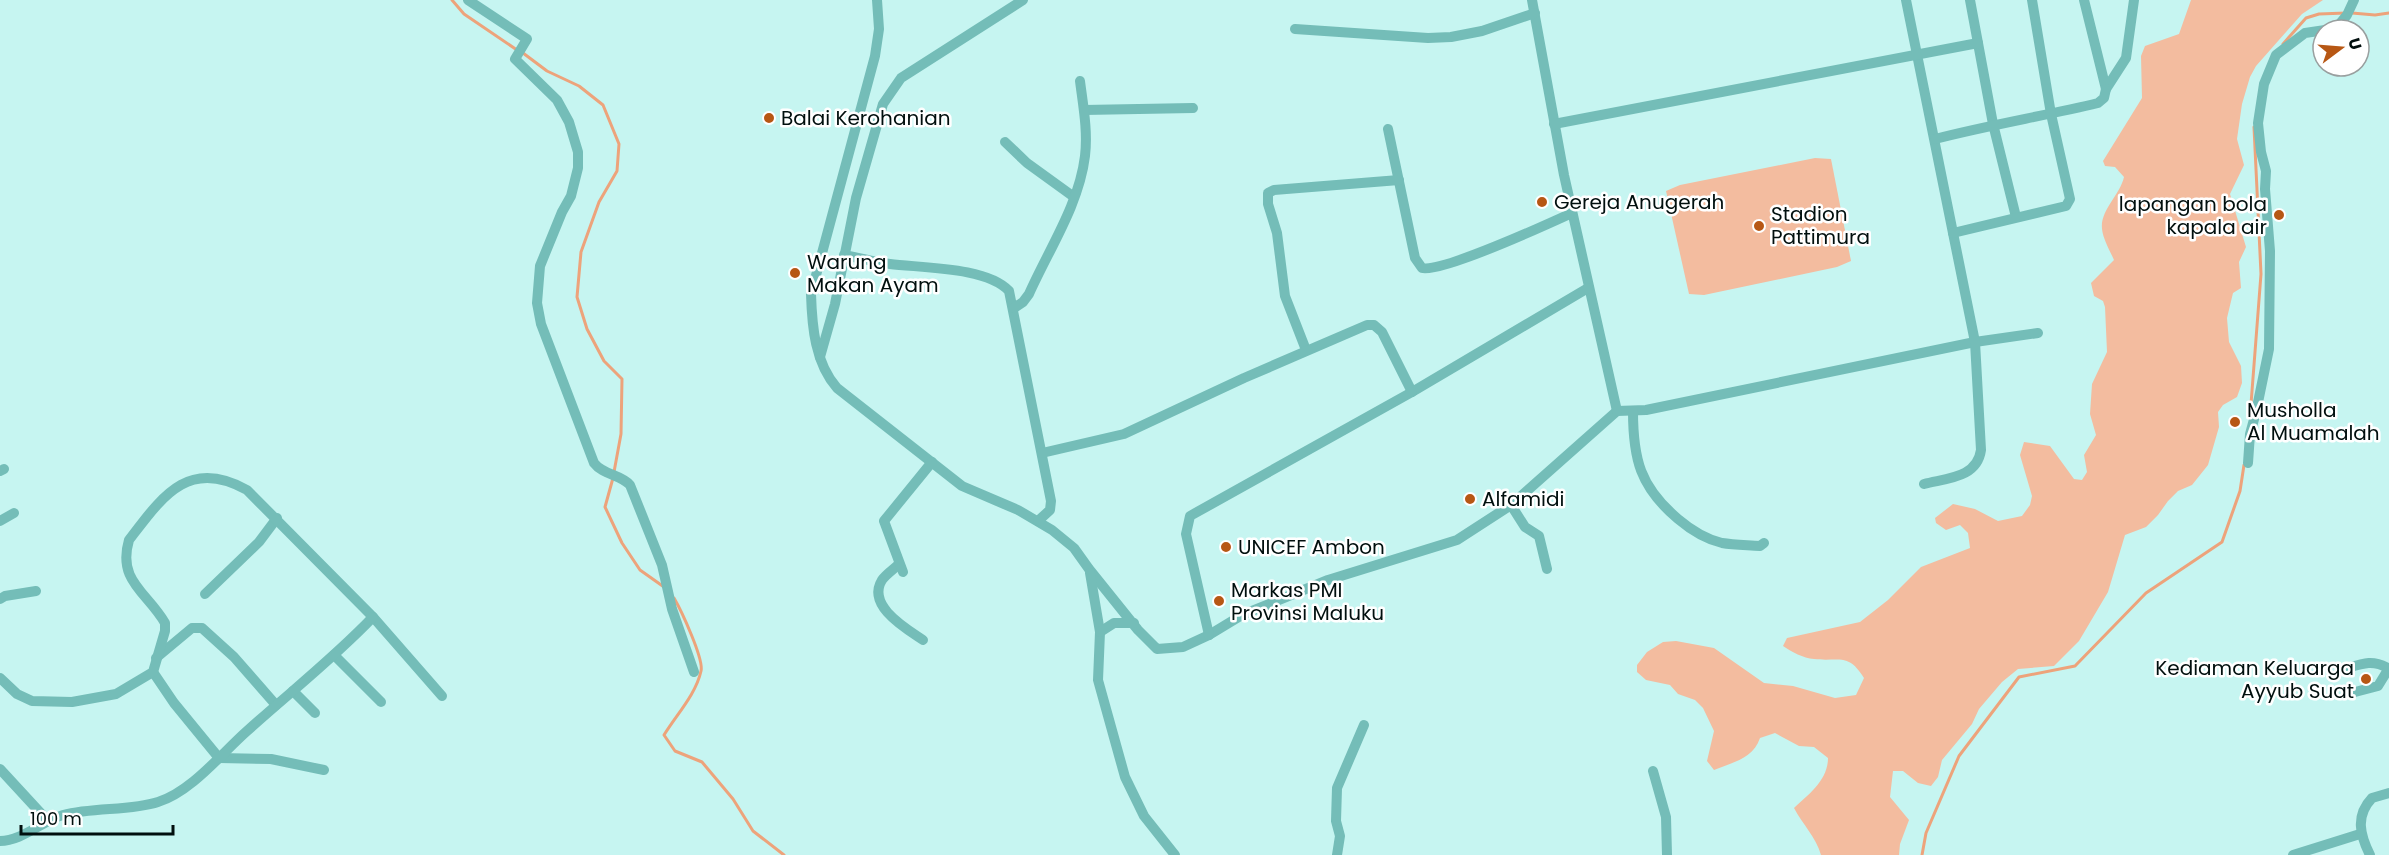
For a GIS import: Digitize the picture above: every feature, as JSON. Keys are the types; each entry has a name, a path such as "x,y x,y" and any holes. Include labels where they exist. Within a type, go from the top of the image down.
{"street":[{"path":"468,0 527,41 515,58 557,100 569,122 578,152 578,168 572,196 562,212 540,266 537,303 541,324 577,422 596,465 624,479 630,485 667,583 694,672"},
{"path":"877,0 879,29 875,56 811,294 819,358 826,376 837,388 962,486 1038,521 1074,548 1157,649 1183,647 1209,635 1242,615 1329,579 1457,540 1511,505 1617,411 1633,411 1745,391 1975,342 2038,333"},
{"path":"819,358 835,304 844,255 882,104 891,89 914,69 1023,0"},
{"path":"1532,0 1572,213 1617,411"},
{"path":"1906,0 1975,342 1981,450 1976,466 1964,474 1924,484"},
{"path":"1970,0 1993,124 2016,217"},
{"path":"1953,233 2066,206 2070,199 2051,114 2032,0"},
{"path":"2084,0 2106,89"},
{"path":"1935,139 1993,124 2098,103 2104,98 2106,89 2126,58 2134,0"},
{"path":"2248,463 2248,440 2269,349 2270,251 2265,189 2266,171 2261,152 2258,123 2264,84 2276,55 2305,33 2338,26 2347,15 2354,0"},
{"path":"1294,29 1428,38 1452,37 1482,31 1535,13"},
{"path":"1554,124 1978,43"},
{"path":"1014,308 1027,298 1065,222 1074,197 1085,156 1084,110 1080,81"},
{"path":"1084,110 1193,108"},
{"path":"1388,129 1415,258 1418,265 1426,269 1455,261 1572,213"},
{"path":"1005,142 1027,163 1074,197"},
{"path":"1306,350 1285,296 1277,234 1268,204 1268,193 1274,190 1399,180"},
{"path":"844,255 986,278 1006,288 1014,308 1051,506 1038,521"},
{"path":"1209,635 1186,534 1190,516 1412,392 1588,288"},
{"path":"1042,453 1124,434 1306,350 1367,325 1374,325 1382,332 1412,392"},
{"path":"1633,411 1633,440 1639,463 1651,493 1660,505 1691,529 1707,538 1724,543 1760,546 1764,543"},
{"path":"923,640 894,621 882,602 880,591 882,579 901,568 884,521 932,462"},
{"path":"324,770 271,759 219,758 174,703 153,672 165,631 165,623 131,580 125,559 129,540 173,488 189,481 205,478 230,482 248,490 373,617 442,696"},
{"path":"1511,505 1525,527 1539,536 1547,568"},
{"path":"0,521 14,513"},
{"path":"205,594 249,552 277,518"},
{"path":"1089,569 1094,583 1100,632 1098,680 1125,777 1144,816 1175,855"},
{"path":"0,599 5,596 36,591"},
{"path":"0,841 12,839 47,820 88,810 159,802 178,792 334,655 373,617"},
{"path":"1100,632 1114,623 1134,623"},
{"path":"156,658 192,628 202,628 234,657 276,705"},
{"path":"334,655 381,702"},
{"path":"2348,668 2368,662 2377,662 2388,668 2378,686 2355,692"},
{"path":"0,678 17,694 32,701 72,702 116,694 153,672"},
{"path":"293,691 315,713"},
{"path":"1337,855 1340,836 1335,821 1337,788 1364,725"},
{"path":"0,769 47,820"},
{"path":"1653,771 1666,817 1667,855"},
{"path":"2370,855 2360,834 2362,815 2368,801 2376,795 2389,793"},
{"path":"2293,855 2319,850 2360,834"}],"shaded area":[{"path":"2191,0 2323,0 2302,14 2256,66 2250,77 2242,104 2237,139 2244,165 2230,194 2246,247 2239,262 2241,288 2233,293 2227,318 2229,342 2241,366 2242,383 2237,397 2223,405 2218,412 2219,427 2208,465 2192,485 2178,491 2168,501 2146,527 2125,535 2108,592 2079,641 2054,666 2018,669 2002,682 1979,709 1972,724 1942,760 1938,777 1931,786 1918,783 1903,771 1893,771 1890,797 1909,820 1900,844 1899,855 1821,855 1816,842 1794,808 1821,780 1828,758 1814,747 1799,746 1775,733 1760,738 1753,751 1742,759 1714,770 1707,761 1714,731 1703,708 1695,700 1678,694 1670,685 1646,680 1637,672 1637,665 1647,652 1663,642 1676,641 1714,648 1764,683 1793,686 1835,698 1856,695 1864,678 1853,664 1842,660 1802,656 1783,646 1787,638 1860,622 1888,600 1921,567 1970,548 1968,533 1960,525 1946,530 1936,523 1935,518 1953,504 1975,509 1998,521 2022,516 2030,505 2032,496 2020,455 2024,442 2050,446 2074,479 2082,480 2087,472 2084,455 2096,435 2090,414 2092,384 2107,352 2105,307 2103,301 2094,296 2091,283 2114,260 2104,237 2102,222 2124,177 2115,167 2105,166 2103,161 2142,98 2141,56 2145,46 2179,34"},
{"path":"1815,158 1831,159 1851,261 1837,267 1704,295 1689,294 1666,191 1680,185"}],"waterway":[{"path":"452,0 464,14 517,50"},
{"path":"2283,44 2306,18 2319,14 2346,13"},
{"path":"2352,13 2375,15 2389,13"},
{"path":"523,53 547,71 579,86 603,105 619,144 617,171 599,202 581,252 577,297 587,329 604,361 622,379 621,434 614,472"},
{"path":"2250,417 2261,274 2254,127"},
{"path":"1922,855 1926,833 1959,756 2019,677 2075,666 2146,593 2222,542 2240,491 2244,465"},
{"path":"613,478 605,507 622,543 640,570 664,587"},
{"path":"674,598 696,646 701,671 691,696 664,735 675,751 702,762 733,799 753,831 784,855"}],"place":[{"name":"Balai Kerohanian","path":"769,118"},
{"name":"Gereja Anugerah","path":"1542,202"},
{"name":"lapangan bola kapala air","path":"2279,215"},
{"name":"Stadion Pattimura","path":"1759,226"},
{"name":"Warung Makan Ayam","path":"795,273"},
{"name":"Musholla Al Muamalah","path":"2235,422"},
{"name":"Alfamidi","path":"1470,499"},
{"name":"UNICEF Ambon","path":"1226,547"},
{"name":"Markas PMI Provinsi Maluku","path":"1219,601"},
{"name":"Kediaman Keluarga Ayyub Suat","path":"2366,679"}]}
